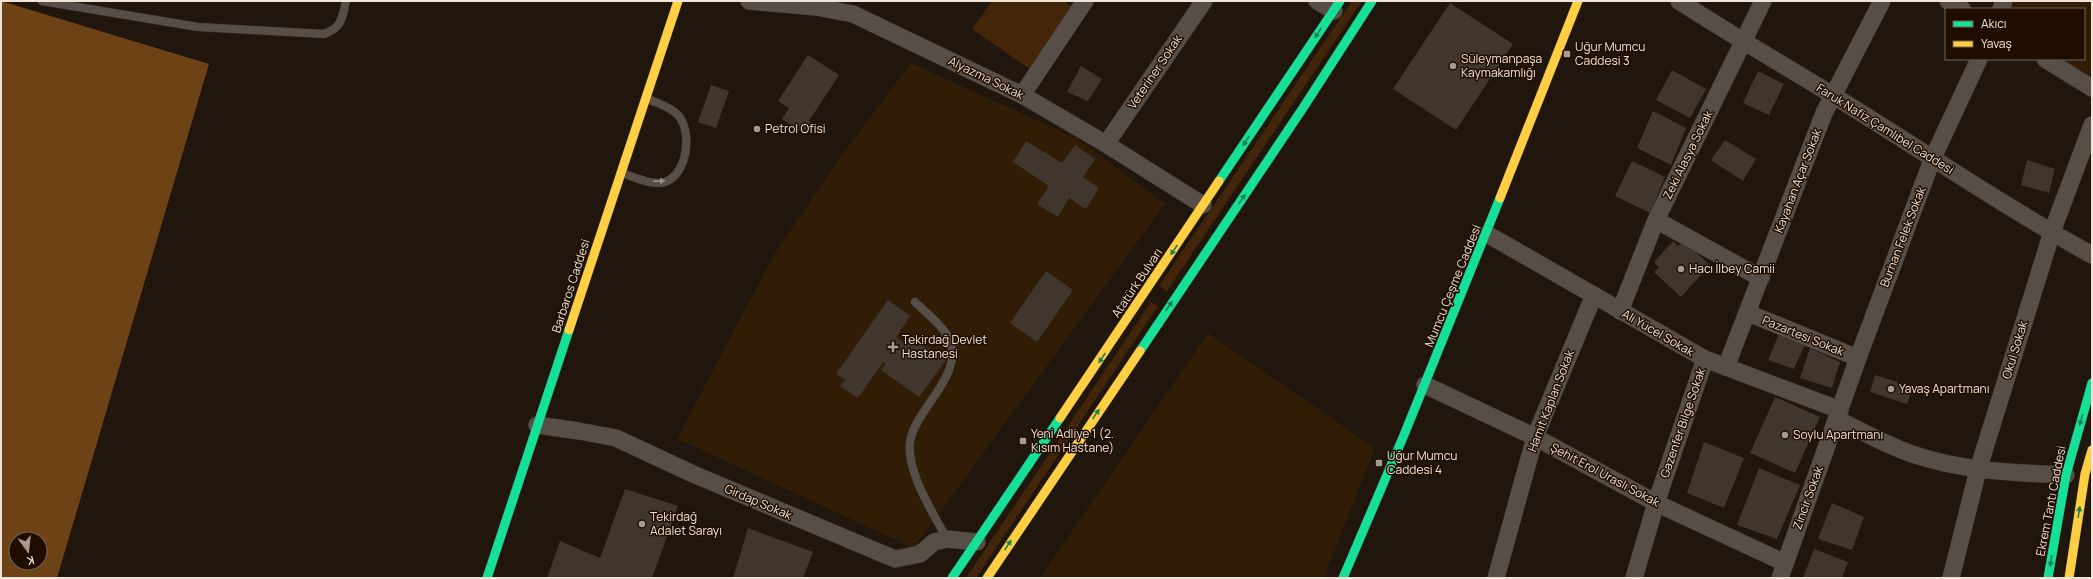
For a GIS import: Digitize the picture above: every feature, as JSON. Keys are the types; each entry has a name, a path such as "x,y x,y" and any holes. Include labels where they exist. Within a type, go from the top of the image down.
{"street":[{"name":"Barbaros Caddesi","path":"487,578 678,1"},
{"name":"Alyazma Sokak","path":"749,1 816,7 853,14 1022,95 1106,144 1203,205"},
{"path":"1022,95 1085,1"},
{"name":"Veteriner Sokak","path":"1106,144 1204,1"},
{"path":"1317,1 1337,6"},
{"path":"986,578 1303,108 1372,1"},
{"name":"Mumcu Çeşme Caddesi","path":"1343,578 1487,234 1578,1"},
{"name":"Faruk Nafiz Çamlıbel Caddesi","path":"1679,1 1743,43 1834,96 1932,160 2092,255"},
{"name":"Zeki Alasya Sokak","path":"1620,311 1656,220 1763,1"},
{"name":"Kayahan Açar Sokak","path":"1726,367 1824,113 1882,1"},
{"path":"1948,1 1960,8"},
{"name":"Atatürk Bulvarı","path":"952,578 1337,6"},
{"name":"Burhan Felek Sokak","path":"1838,415 1932,160 1979,60"},
{"path":"2047,60 2092,88"},
{"name":"Okul Sokak","path":"1951,578 1978,470 2052,232 2092,125"},
{"path":"1656,220 1761,278"},
{"name":"Ali Yücel Sokak","path":"1487,234 1705,359 1838,415 1910,454 1946,464 1978,470 2066,475"},
{"name":"Hamit Kaplan Sokak","path":"1496,578 1535,437 1594,295"},
{"name":"Pazartesi Sokak","path":"1748,313 1858,358"},
{"name":"Gazenfer Bilge Sokak","path":"1634,578 1656,503 1705,359"},
{"name":"Ekrem Tantı Caddesi","path":"2048,578 2066,475 2092,383"},
{"name":"Şehit Erol Uraslı Sokak","path":"1425,385 1535,437 1783,570"},
{"name":"Zincir Sokak","path":"1783,570 1838,415"},
{"name":"Girdap Sokak","path":"537,425 616,438 693,474 895,559 920,554 934,542 947,539 977,542"},
{"path":"2069,578 2089,475 2092,450"},
{"path":"2066,475 2089,475"}],"lane":[{"path":"42,1 198,27 324,34 334,30 340,23 346,1"},
{"path":"622,173 649,181 664,182 674,176 681,165 686,143 684,127 678,115 670,109 646,98"},
{"path":"915,302 947,335 953,353 948,374 926,407 911,437 911,460 925,500 947,539"}],"shaded area":[{"path":"1,1 209,64 57,578 1,578"},
{"path":"992,1 1063,1 1077,10 1034,72 972,29"},
{"path":"1352,1 1362,1 1167,291 1159,286"},
{"path":"2014,1 2092,1 2092,81 2057,60 2085,60 2085,8 2010,8"},
{"name":"Tekirdağ Devlet Hastanesi","path":"911,63 1078,139 1165,204 914,548 677,439 773,256 838,160"},
{"path":"1151,302 1158,306 976,578 966,578"},
{"path":"1208,333 1375,448 1324,578 1040,578"}],"building":[{"name":"Süleymanpaşa Kaymakamlığı","path":"1450,3 1513,44 1456,130 1393,89"},
{"path":"808,55 839,75 809,121 812,123 805,134 782,119 789,108 778,101"},
{"path":"1081,66 1102,79 1088,101 1067,92"},
{"path":"1672,70 1706,89 1690,118 1656,100"},
{"path":"1758,71 1784,84 1769,115 1743,103"},
{"path":"711,85 729,91 716,128 698,122"},
{"path":"1653,111 1686,128 1671,165 1637,148"},
{"path":"1725,140 1756,159 1743,181 1711,160"},
{"path":"1026,141 1062,163 1075,145 1095,159 1083,177 1099,188 1086,209 1069,198 1058,217 1037,204 1049,186 1013,162"},
{"path":"2027,160 2055,169 2049,193 2021,185"},
{"path":"1632,161 1665,177 1650,213 1615,196"},
{"name":"Hacı İlbey Camii","path":"1673,241 1678,246 1683,241 1710,265 1681,297 1654,272 1659,267 1654,262"},
{"path":"1046,271 1073,290 1037,342 1010,323"},
{"path":"888,300 910,316 896,337 905,344 911,336 946,360 919,397 881,370 886,364 883,362 858,398 840,386 845,380 836,374"},
{"path":"1780,332 1805,344 1794,369 1768,360"},
{"path":"1810,348 1840,362 1832,388 1800,378"},
{"name":"Yavaş Apartmanı","path":"1875,375 1913,387 1907,404 1870,392"},
{"name":"Soylu Apartmanı","path":"1775,397 1820,417 1795,473 1750,453"},
{"path":"1704,442 1744,458 1724,508 1687,493"},
{"path":"1759,468 1800,485 1777,539 1737,525"},
{"name":"Tekirdağ Adalet Sarayı","path":"625,489 678,506 652,578 547,578 560,541 600,558"},
{"path":"1832,503 1864,517 1852,550 1818,539"},
{"name":"Tekirdağ Adalet Sarayı","path":"748,528 813,552 803,578 733,578"},
{"path":"1814,549 1848,562 1842,578 1803,578"}],"traffic: fast":[{"path":"1219,181 1340,1"},
{"path":"1140,351 1303,108 1372,1"},
{"path":"1343,578 1404,435 1500,198"},
{"path":"487,578 569,330"},
{"path":"2048,578 2066,475 2092,383"},
{"path":"952,578 1060,418"}],"traffic: slow":[{"path":"569,330 678,1"},
{"path":"1500,198 1578,1"},
{"path":"1060,418 1219,181"},
{"path":"987,578 1140,351"},
{"path":"2069,578 2085,474 2092,450"}],"place":[{"name":"Uğur Mumcu Caddesi 3","path":"1567,54"},
{"name":"Süleymanpaşa Kaymakamlığı","path":"1453,66"},
{"name":"Petrol Ofisi","path":"757,129"},
{"name":"Hacı İlbey Camii","path":"1681,269"},
{"name":"Tekirdağ Devlet Hastanesi","path":"893,347"},
{"name":"Yavaş Apartmanı","path":"1891,389"},
{"name":"Soylu Apartmanı","path":"1785,435"},
{"name":"Yeni Adliye 1 (2. Kısım Hastane)","path":"1023,441"},
{"name":"Uğur Mumcu Caddesi 4","path":"1379,463"},
{"name":"Tekirdağ Adalet Sarayı","path":"642,524"}]}
